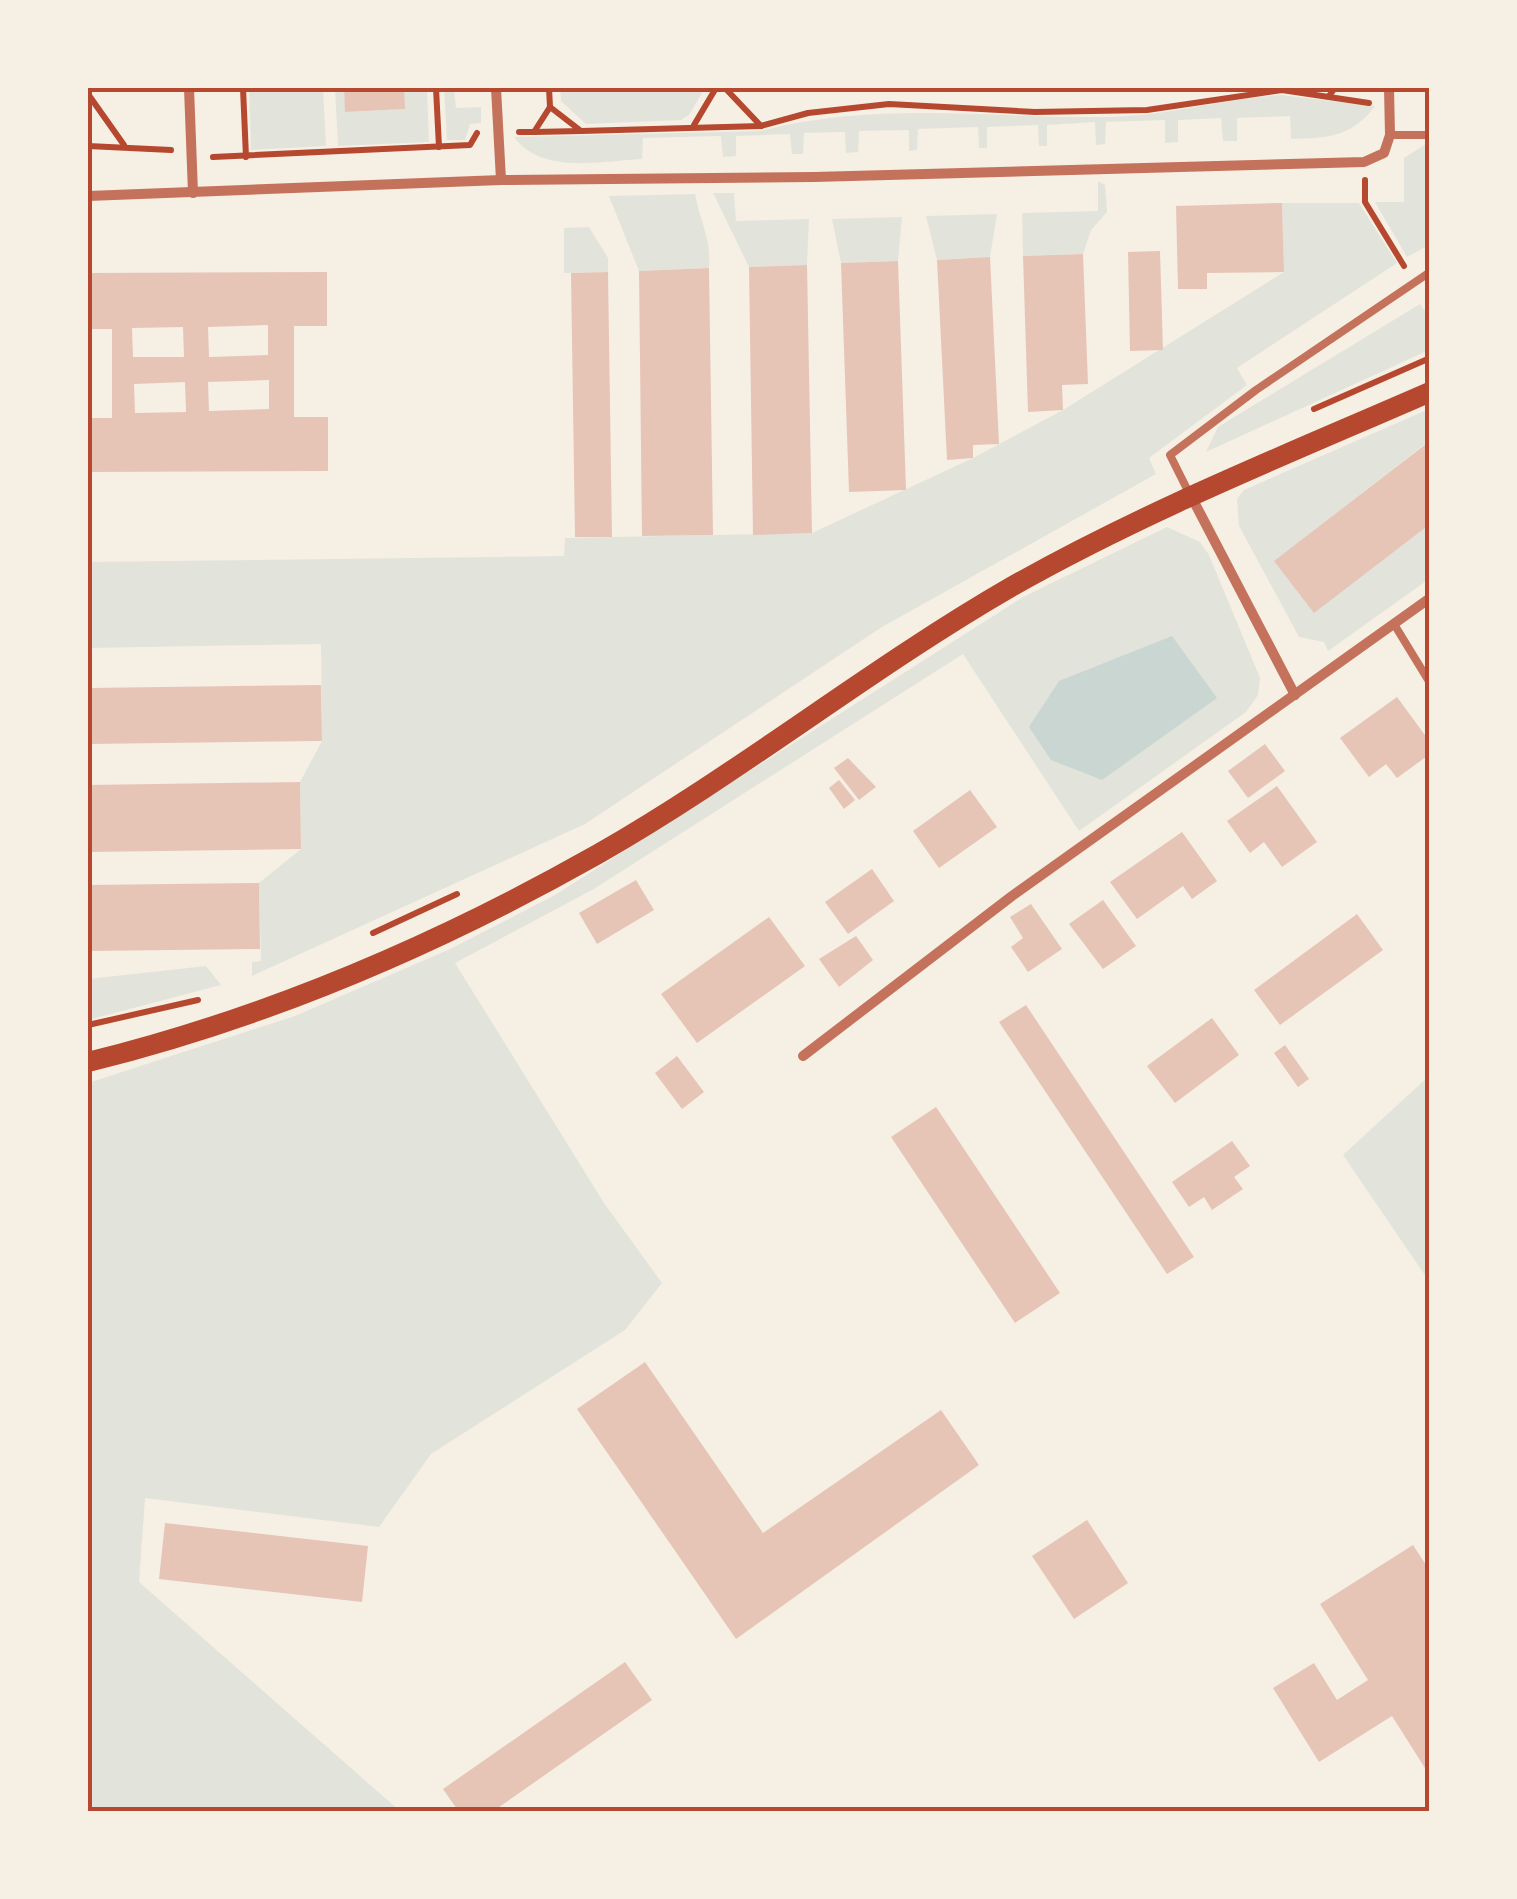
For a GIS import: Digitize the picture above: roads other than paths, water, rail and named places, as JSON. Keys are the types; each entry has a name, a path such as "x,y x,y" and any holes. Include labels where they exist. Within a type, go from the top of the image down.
{"main road":[{"path":"88,1062 154,1046 286,1003 441,936 599,853 1010,588 1190,496 1430,392"}],"street":[{"path":"189,88 193,193"},
{"path":"496,88 500,180"},
{"path":"88,196 500,180 1364,162 1384,152 1390,135 1389,88"},
{"path":"1190,496 1295,694"},
{"path":"802,1056 1012,896 1430,598"}],"lane":[{"path":"1390,135 1430,135"},
{"path":"1190,496 1170,455 1256,390 1430,272"},
{"path":"1394,624 1430,683"}]}
